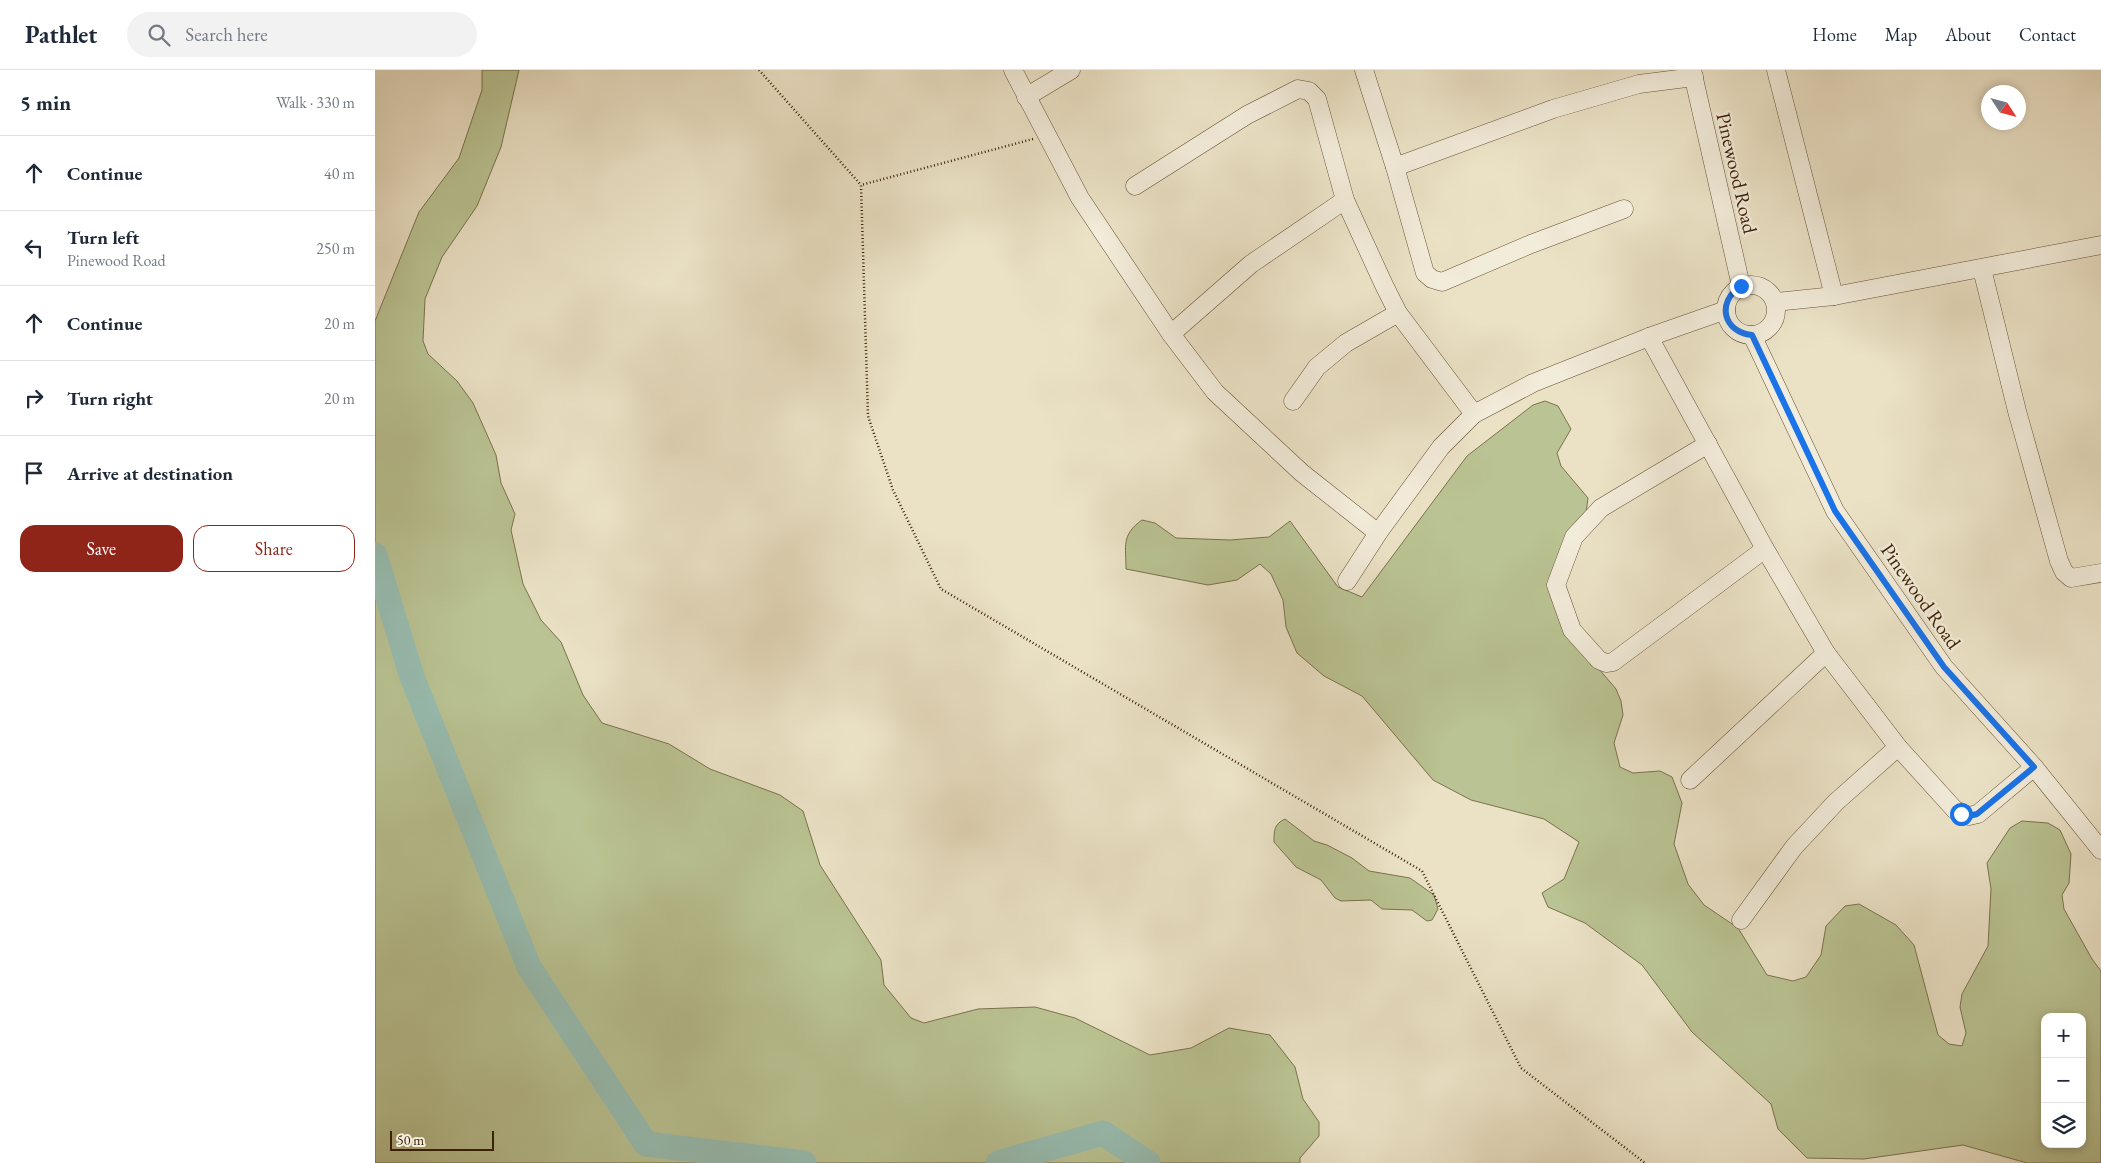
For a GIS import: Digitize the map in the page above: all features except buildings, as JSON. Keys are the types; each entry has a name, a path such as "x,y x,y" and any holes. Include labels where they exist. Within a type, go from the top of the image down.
{"street":[{"path":"1013,70 1080,198 1171,334 1215,392 1302,473 1377,533"},
{"path":"1026,97 1071,70"},
{"path":"1364,70 1395,167 1425,273 1432,279 1443,282 1531,244 1624,209"},
{"path":"1776,70 1834,296"},
{"path":"1395,167 1553,108 1639,84 1693,74"},
{"name":"Pinewood Road","path":"1693,74 1741,286"},
{"path":"1135,186 1247,115 1298,89 1309,91 1317,98 1345,200 1398,313 1474,414"},
{"path":"1171,334 1251,264 1345,200"},
{"path":"1775,302 1834,296 2101,245"},
{"path":"1981,269 2017,412 2059,561 2064,572 2071,578 2101,573"},
{"path":"1758,285 1765,288 1775,302 1777,310 1772,324 1760,334 1752,335 1737,331 1727,318 1726,310 1730,296 1741,286 1758,285"},
{"path":"1347,581 1377,533 1441,446 1474,414 1533,383 1649,337 1726,310"},
{"path":"1293,401 1317,367 1324,361 1346,343 1398,313"},
{"name":"Pinewood Road","path":"1752,335 1835,511 1944,667 2034,767 2101,850"},
{"path":"1649,337 1765,549 1826,653 1898,747 1955,810 1969,816 1977,814 2034,767"},
{"path":"1708,444 1601,508 1574,537 1556,585 1572,630 1599,660 1606,663 1613,662 1765,549"},
{"path":"1690,780 1826,653"},
{"path":"1741,920 1794,847 1836,802 1898,747"}],"path":[{"path":"759,70 861,185 868,416 893,490 941,589 1422,871 1521,1068 1645,1163"},
{"path":"861,185 1047,135"}],"green space":[{"path":"482,70 519,70 501,147 477,206 442,257 425,299 423,341 428,354 457,381 473,403 496,455 501,483 515,514 511,530 523,584 541,620 561,642 583,695 602,723 669,744 710,769 780,795 803,811 820,865 881,960 884,985 911,1018 924,1023 978,1009 1035,1007 1075,1018 1150,1055 1191,1048 1229,1028 1270,1035 1295,1067 1303,1099 1319,1122 1319,1136 1300,1158 1300,1163 375,1163 375,321 419,212 459,158 482,90"},
{"path":"1545,401 1558,406 1571,429 1557,453 1561,466 1588,498 1585,521 1562,557 1570,635 1616,689 1621,701 1623,715 1614,743 1620,767 1633,773 1660,771 1672,777 1682,803 1674,844 1688,884 1704,905 1738,928 1767,975 1793,981 1806,977 1821,955 1826,926 1845,906 1859,904 1896,925 1914,945 1938,1035 1949,1044 1962,1046 1966,1033 1960,1007 1962,994 1988,946 1991,889 1987,863 2010,828 2022,821 2048,823 2060,830 2071,854 2069,883 2062,895 2064,909 2092,959 2101,971 2101,1163 2027,1163 1963,1145 1864,1159 1807,1158 1778,1129 1771,1104 1692,1032 1642,965 1585,923 1548,907 1542,893 1564,879 1579,842 1544,819 1471,800 1433,780 1362,696 1324,676 1297,653 1286,627 1283,600 1271,574 1260,564 1237,580 1208,585 1126,569 1126,542 1135,525 1142,520 1155,523 1176,538 1230,540 1269,537 1290,521 1338,587 1362,597 1467,456 1533,405"},
{"path":"1285,819 1314,841 1327,845 1352,858 1369,871 1410,878 1434,895 1438,909 1432,920 1427,921 1412,910 1382,909 1371,900 1341,901 1335,898 1321,880 1296,867 1274,842 1275,828"}],"waterway":[{"path":"375,555 412,677 529,967 646,1144 804,1163"},
{"path":"998,1163 1103,1133 1148,1163"}],"route":[{"path":"1741,286 1730,296 1726,310 1727,318 1737,331 1752,335 1835,511 1944,667 2034,767 1977,814 1969,816 1961,814"}]}
